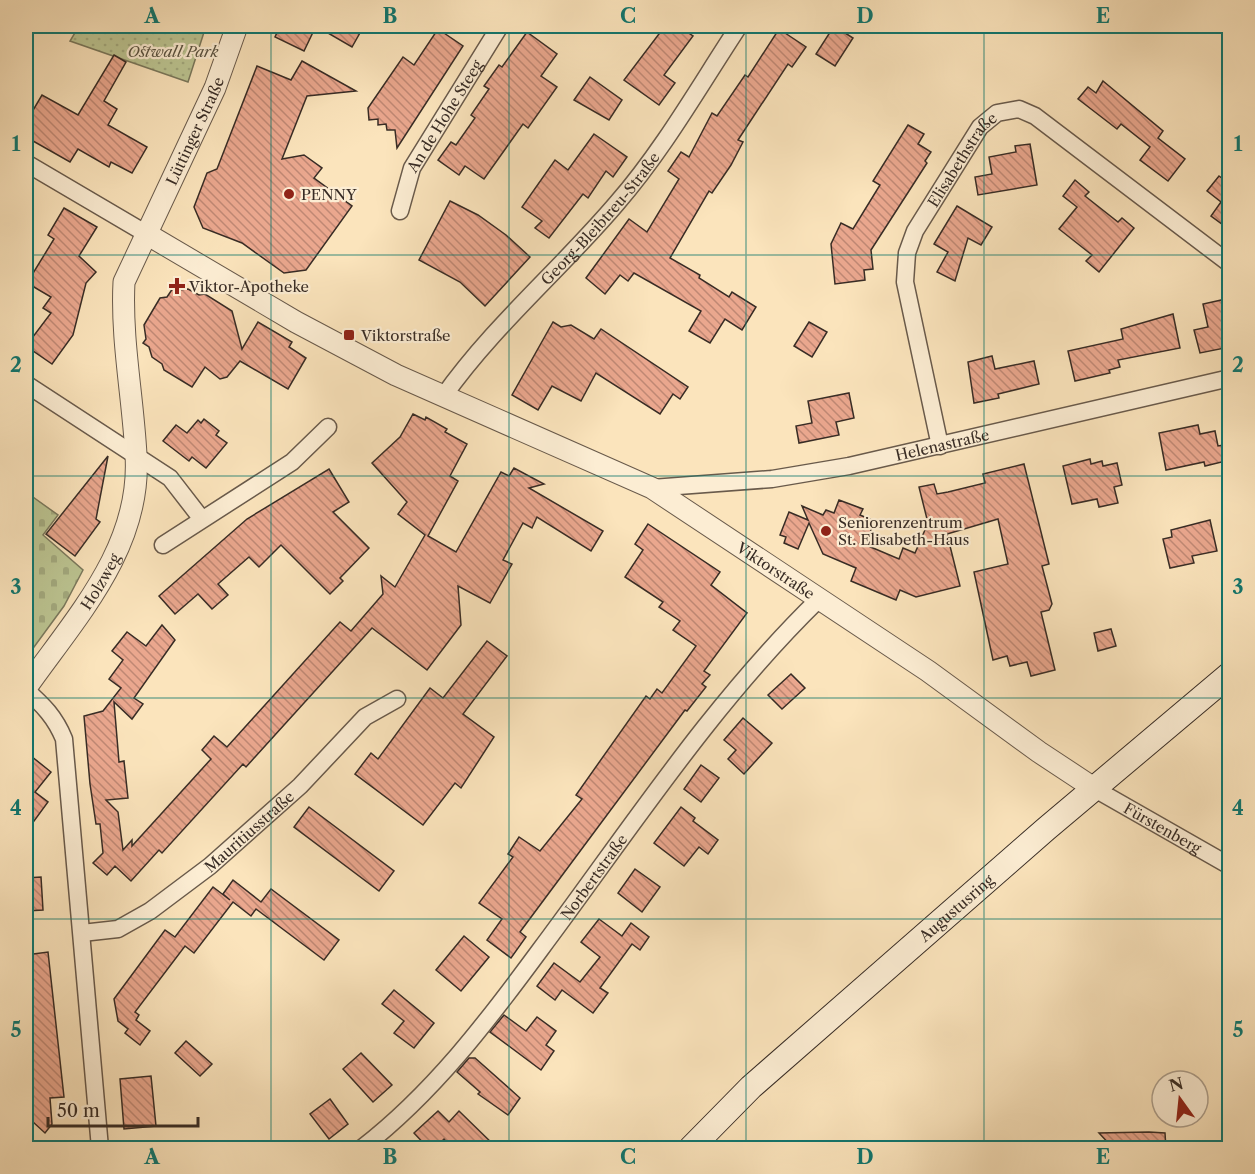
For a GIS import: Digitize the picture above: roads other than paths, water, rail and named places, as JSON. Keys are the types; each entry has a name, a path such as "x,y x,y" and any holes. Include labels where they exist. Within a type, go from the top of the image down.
{"main road":[{"name":"Augustusring","path":"691,1149 751,1087 1046,829 1230,674"}],"street":[{"name":"Lüttinger Straße","path":"145,233 215,88 237,26"},
{"name":"An de Hohe Steeg","path":"400,211 412,168 501,26"},
{"name":"Georg-Bleibtreu-Straße","path":"443,398 467,364 618,203 653,156 739,26"},
{"name":"Elisabethstraße","path":"940,446 905,282 907,253 915,231 980,127 997,113 1019,109 1035,116 1230,264"},
{"name":"Viktorstraße","path":"26,163 296,322 443,398 652,488 928,671 1039,752 1095,789"},
{"name":"Holzweg","path":"26,689 105,576 125,536 134,497 137,457 123,316 124,282 145,233"},
{"name":"Helenastraße","path":"652,488 772,480 940,446 1230,378"},
{"path":"26,384 171,478 201,518"},
{"path":"164,545 201,518 292,462 328,427"},
{"name":"Norbertstraße","path":"362,1149 432,1086 484,1026 715,714 819,599"},
{"path":"26,689 47,708 57,722 64,739 100,1149"},
{"name":"Mauritiusstraße","path":"82,933 118,928 150,911 210,866 300,786 365,717 397,699"},
{"name":"Fürstenberg","path":"1095,789 1230,866"}],"place":[{"name":"PENNY","path":"289,194"},
{"name":"Viktor-Apotheke","path":"177,286"},
{"name":"Viktorstraße","path":"349,335"},
{"name":"Seniorenzentrum St. Elisabeth-Haus","path":"826,531"}],"park label":[{"name":"Ostwall Park","path":"173,51"}]}
